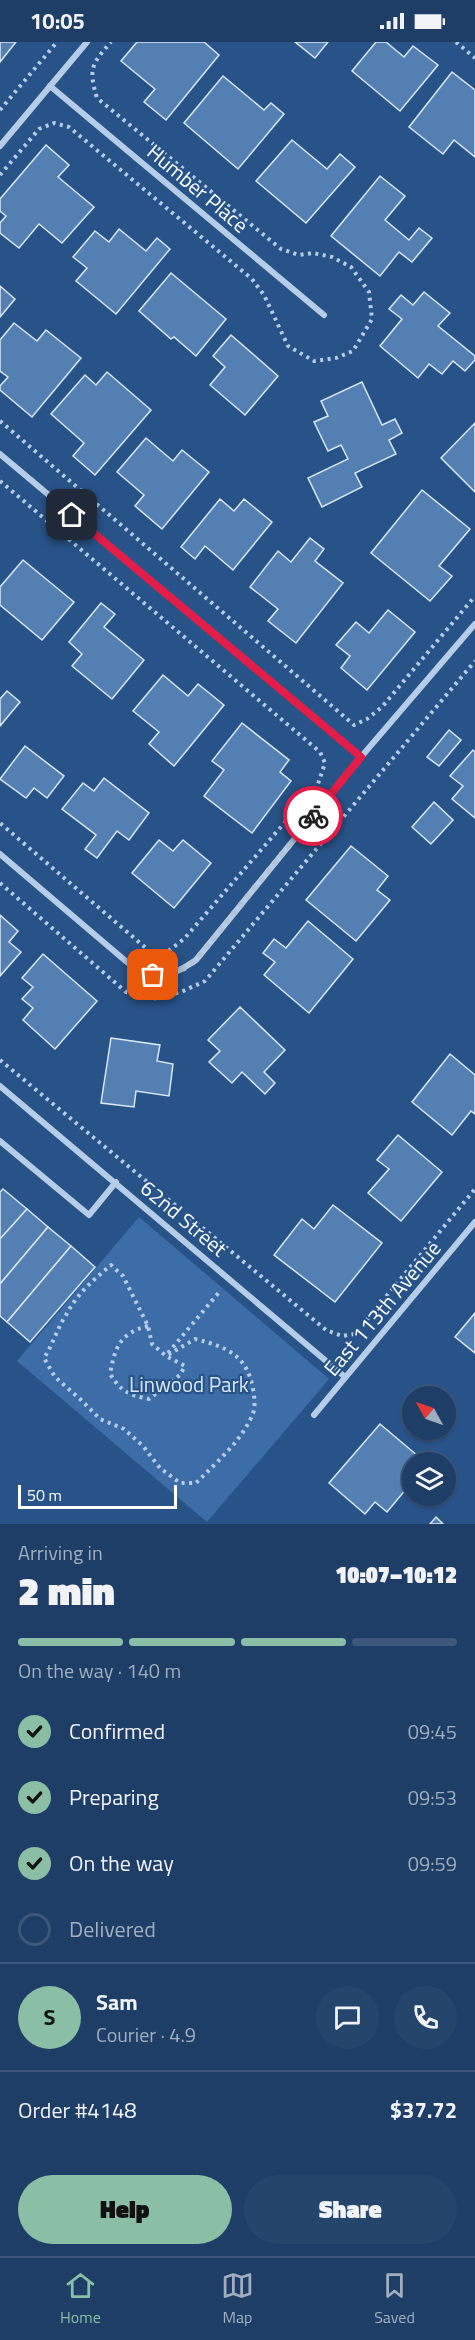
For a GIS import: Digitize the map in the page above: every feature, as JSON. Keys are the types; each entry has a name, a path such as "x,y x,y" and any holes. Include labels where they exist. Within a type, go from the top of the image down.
{"street":[{"path":"0,146 87,42"},
{"name":"Humber Place","path":"50,86 324,315"},
{"path":"0,454 361,757"},
{"path":"0,854 128,963 153,975 176,974 196,960 361,757 475,624"},
{"name":"62nd Street","path":"0,1086 345,1377"},
{"path":"0,1141 89,1215 116,1182"},
{"name":"East 113th Avenue","path":"314,1415 475,1222"}],"path":[{"path":"0,110 57,42"},
{"path":"456,42 475,58"},
{"path":"0,421 354,725 368,719 382,707 475,596"},
{"path":"0,481 320,752 325,763 318,784 184,939 166,952 154,955 0,823"},
{"path":"0,1060 326,1330 342,1336 355,1334 475,1190"},
{"path":"148,1326 134,1330 122,1340 114,1355 110,1374 120,1389 149,1399 180,1375 185,1366 166,1356 152,1344 148,1326 123,1276 111,1265 85,1286 66,1314 54,1343 44,1358 55,1377 100,1419 124,1429 143,1446 160,1468 180,1483 196,1483 218,1461 250,1420 256,1405 252,1385 245,1363 234,1353 211,1343 195,1339 166,1356"},
{"path":"166,1356 230,1279"}],"green space":[{"name":"Linwood Park","path":"139,1217 329,1379 207,1522 17,1361"}],"building":[{"path":"0,42 16,42 0,62"},
{"path":"137,42 204,42 219,55 166,120 144,102 155,89 121,61"},
{"path":"295,42 328,42 315,58"},
{"path":"376,42 386,42 404,57 413,46 438,65 400,111 352,71"},
{"path":"452,72 475,90 475,157 454,140 443,154 409,127"},
{"path":"223,76 264,110 271,103 284,114 238,169 184,123"},
{"path":"292,140 327,169 340,154 355,167 306,223 256,181"},
{"path":"46,145 69,165 58,177 94,207 62,243 39,224 19,248 0,233 0,223 6,216 0,211 0,199"},
{"path":"380,176 405,196 385,220 409,240 419,228 432,238 412,262 399,252 380,276 331,236"},
{"path":"119,229 146,251 157,238 170,249 116,314 76,281 87,268 73,257 95,231 109,242"},
{"path":"171,273 226,319 196,356 174,337 171,339 139,311"},
{"path":"0,286 15,299 0,317"},
{"path":"424,292 450,313 438,326 475,356 475,360 465,371 453,361 442,374 429,364 418,378 380,346 402,319 389,309 401,295 413,305"},
{"path":"14,323 37,341 46,330 81,358 32,417 0,390 0,386 8,377 0,371 0,340"},
{"path":"231,335 278,376 245,415 210,385 225,367 213,356"},
{"path":"107,372 151,410 95,475 73,456 84,443 51,414 85,375 96,385"},
{"path":"362,382 382,425 395,419 402,433 389,440 396,454 355,473 362,487 322,507 308,478 348,459 341,445 328,451 314,422 328,416 321,401"},
{"path":"475,423 475,492 441,458"},
{"path":"146,438 173,461 182,450 209,472 162,529 135,506 144,495 117,472"},
{"path":"422,490 470,529 439,566 452,576 430,601 371,553"},
{"path":"220,499 234,511 244,499 272,522 233,570 205,546 195,559 181,547"},
{"path":"310,538 324,549 315,561 343,583 296,643 268,621 278,609 250,587 278,551 291,562"},
{"path":"23,560 74,602 42,640 0,605 0,587"},
{"path":"101,603 115,614 104,627 144,660 112,699 72,666 82,654 69,642"},
{"path":"388,610 415,632 367,690 341,668 350,656 336,645 356,622 369,633"},
{"path":"163,675 188,696 198,684 224,705 174,766 149,744 159,732 133,711"},
{"path":"7,691 20,702 0,726 0,699"},
{"path":"242,723 289,760 280,772 291,781 252,833 204,796 224,770 212,761"},
{"path":"449,730 461,740 439,766 427,757"},
{"path":"25,746 64,776 47,798 34,788 26,798 0,779"},
{"path":"473,750 475,752 475,818 452,799 463,786 450,776"},
{"path":"104,778 149,813 129,840 117,831 97,858 85,849 96,835 62,809 83,783 94,791"},
{"path":"434,802 453,820 431,844 412,827"},
{"path":"159,840 173,851 183,840 211,863 174,908 132,873"},
{"path":"351,846 388,876 377,890 390,900 356,941 306,900"},
{"path":"0,915 18,931 9,942 21,952 0,976"},
{"path":"308,921 353,959 309,1013 264,975 275,962 263,953 274,939 286,948"},
{"path":"43,954 97,1001 55,1049 23,1020 33,1008 22,999 33,987 22,978"},
{"path":"240,1007 285,1050 264,1072 275,1083 265,1094 242,1072 232,1083 209,1062 220,1051 208,1040"},
{"path":"111,1038 160,1045 157,1061 173,1064 169,1096 136,1091 134,1107 101,1103"},
{"path":"450,1054 475,1075 475,1114 471,1111 452,1135 412,1102"},
{"path":"398,1135 442,1172 401,1221 368,1193 389,1169 377,1160"},
{"path":"3,1189 27,1209 0,1239 0,1192"},
{"path":"333,1205 382,1243 335,1302 274,1255 302,1219 314,1229"},
{"path":"27,1209 48,1227 0,1284 0,1239"},
{"path":"48,1227 71,1246 7,1322 0,1316 0,1284"},
{"path":"71,1246 95,1267 30,1342 7,1322"},
{"path":"475,1313 475,1353 455,1337"},
{"path":"380,1424 413,1452 402,1452 402,1494 387,1512 375,1502 365,1514 329,1483"},
{"path":"436,1517 443,1524 430,1524"}],"way so far":[{"path":"153,975 176,974 196,960 313,816"}],"route":[{"path":"72,515 361,757 313,816"}]}
